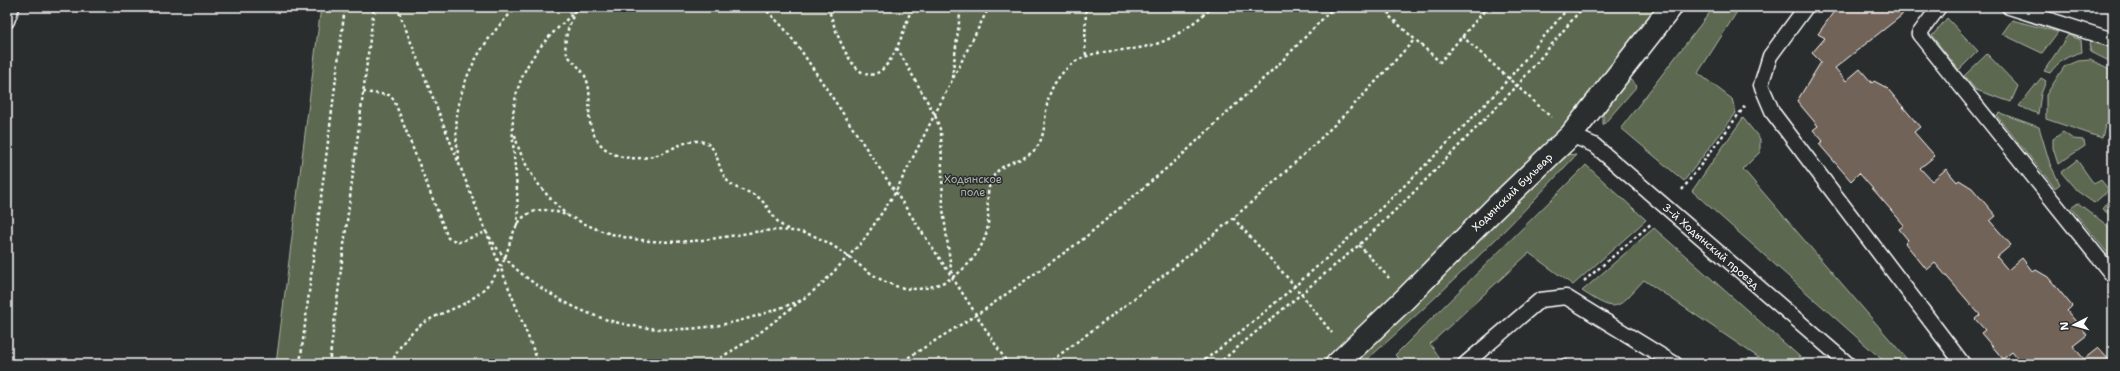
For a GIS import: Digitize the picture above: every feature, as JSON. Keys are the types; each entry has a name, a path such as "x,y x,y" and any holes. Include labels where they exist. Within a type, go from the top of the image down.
{"street":[{"name":"Ходынский бульвар","path":"1343,359 1571,135 1672,7"}],"lane":[{"path":"7,21 12,7"},
{"path":"1806,7 1770,56 1761,85 1773,113 1964,364"},
{"path":"1939,7 1919,34 2113,276"},
{"path":"2009,7 2113,40"},
{"name":"3-й Ходынский проезд","path":"1571,135 1594,145 1848,364"},
{"path":"1465,364 1540,300 1566,298 1675,364"}],"path":[{"path":"300,364 345,7"},
{"path":"329,364 374,7"},
{"path":"397,7 500,268 540,364"},
{"path":"462,169 456,140 456,118 467,77 482,47 517,7"},
{"path":"517,226 518,205 513,128 514,100 524,73 549,37 579,7"},
{"path":"763,7 782,27 802,52 952,277 1008,364"},
{"path":"828,7 841,46 850,61 859,70 868,74 879,71 887,64 897,48 912,7"},
{"path":"951,81 961,7"},
{"path":"710,364 753,338 821,285 849,257 873,228 895,193 989,7"},
{"path":"1086,7 1086,55"},
{"path":"391,364 398,348 415,328 428,319 460,306 476,296 500,268 517,226 522,219 529,213 538,211 559,212 592,227 616,235 654,241 691,241 762,231 790,230 816,237 849,257 873,276 904,288 921,288 943,282 952,277 972,260 985,238 988,221 987,195 995,174 1004,165 1027,155 1037,147 1043,132 1045,110 1052,87 1072,62 1086,55 1133,50 1164,41 1188,26 1213,7"},
{"path":"898,364 977,315 1082,240 1181,156 1281,62 1334,7"},
{"path":"1393,7 1388,15 1440,62 1486,9 1484,7"},
{"path":"1200,364 1295,286 1403,187 1508,78 1568,7"},
{"path":"1218,364 1302,295 1359,245 1411,195 1517,86 1583,7"},
{"path":"575,11 569,25 566,50 567,55 579,67 588,82 590,124 594,136 601,144 618,156 634,158 657,155 685,143 696,142 706,144 714,150 721,171 729,183 760,198 779,223 790,230"},
{"path":"1462,36 1571,135"},
{"path":"1047,364 1131,302 1233,218 1328,131 1415,39"},
{"path":"897,48 935,115 941,132 943,204 952,277"},
{"path":"1566,298 1668,209 1761,85"},
{"path":"363,92 389,95 394,100 448,238 459,242 486,232"},
{"path":"513,128 519,150 535,179 547,195 569,216"},
{"path":"1233,218 1295,286 1343,359"},
{"path":"486,232 505,258 530,280 559,300 580,311 626,325 681,329 720,325 761,315 802,300"},
{"path":"1359,245 1406,298"}],"green space":[{"name":"Ходынское поле","path":"321,7 1669,7 1582,114 1350,340 1320,364 276,364"},
{"path":"1714,7 1740,7 1698,73 1732,99 1736,113 1684,181 1621,128"},
{"path":"1947,18 1978,51 1959,70 1932,36"},
{"path":"2012,20 2058,32 2042,53 2002,34"},
{"path":"2068,35 2081,40 2082,52 2072,55 2064,60 2050,73 2044,71"},
{"path":"2091,39 2113,46 2113,63 2091,52 2089,44"},
{"path":"1987,54 2018,86 2011,102 1976,90 1964,76"},
{"path":"2090,60 2106,67 2113,74 2113,117 2105,126 2102,138 2046,119 2046,95 2064,67 2078,61"},
{"path":"1628,78 1637,86 1603,125 1603,111"},
{"path":"2041,78 2046,81 2041,94 2038,114 2019,106"},
{"path":"2000,113 2039,127 2050,164 2060,184 2055,188 1997,116"},
{"path":"1743,118 1760,139 1760,152 1743,169 1911,364 1887,364 1692,191"},
{"path":"2063,132 2073,139 2084,140 2085,146 2058,164 2053,148 2053,139"},
{"path":"1567,154 1576,155 1499,236 1418,314 1362,364 1339,364"},
{"path":"2077,160 2094,184 2101,180 2109,190 2094,203 2077,191 2061,172"},
{"path":"1586,165 1646,220 1573,285 1529,253 1430,344 1438,355 1441,364 1404,364 1395,355"},
{"path":"2113,195 2113,217 2102,209"},
{"path":"2078,203 2113,230 2113,260 2071,208"},
{"path":"1654,228 1808,364 1768,364 1644,280 1622,303 1616,305 1610,306 1594,299 1582,291"}],"building":[{"path":"1837,7 1907,7 1901,16 1835,68 1846,81 1860,69 1872,83 1874,81 1887,88 1920,127 1914,132 1935,156 1920,168 1932,181 1946,169 1957,182 1959,180 1972,188 1996,216 1990,221 2011,245 1997,257 2008,270 2022,258 2033,272 2036,270 2048,277 2072,306 2067,311 2087,335 2073,346 2084,359 2098,348 2110,361 2113,359 2113,364 2022,364 2012,352 2003,359 1981,333 1985,330 1975,319 1980,315 1935,263 1927,270 1905,243 1908,240 1899,229 1904,225 1859,173 1851,181 1819,144 1823,141 1813,130 1818,126 1797,101 1821,62 1812,53 1825,38 1818,34"},
{"path":"1563,358 1573,364 1556,364"}]}
